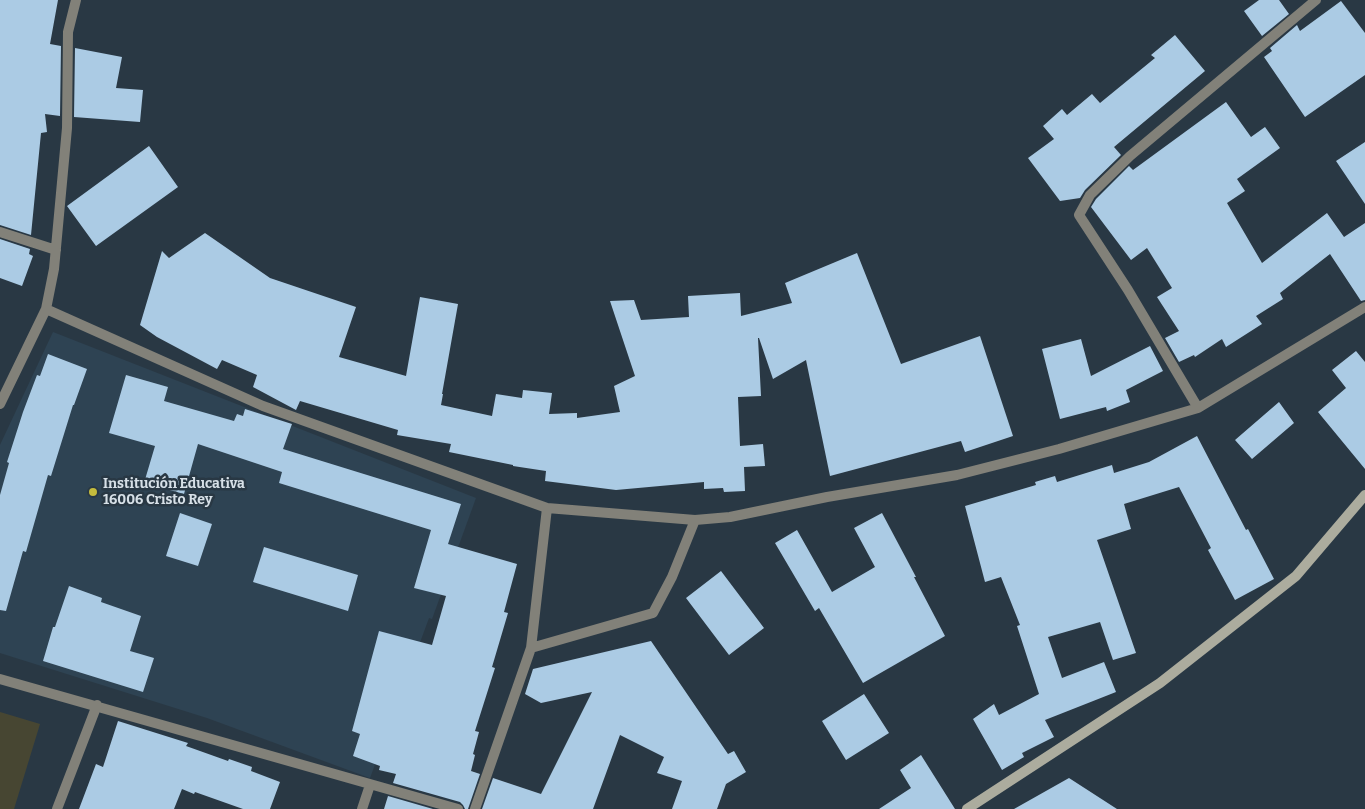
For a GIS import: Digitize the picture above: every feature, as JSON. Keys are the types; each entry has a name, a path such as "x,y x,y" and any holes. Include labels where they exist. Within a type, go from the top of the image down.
{"street":[{"path":"0,404 46,309 56,250 67,128 68,32 76,0"},
{"path":"1198,408 1128,290 1079,215 1090,195 1130,156 1316,0"},
{"path":"0,232 56,250"},
{"path":"46,309 263,406 546,508 695,520 730,517 827,497 957,475 1059,449 1198,408 1365,307"},
{"path":"967,809 1160,683 1296,576 1365,495"},
{"path":"475,809 531,648 546,508"},
{"path":"531,648 653,613 672,577 695,520"},
{"path":"0,678 458,809"},
{"path":"57,809 96,706"},
{"path":"362,809 370,785"}],"shaded area":[{"path":"53,332 476,498 432,619 429,618 370,778 207,718 0,653 0,445"},
{"path":"0,712 40,724 14,809 0,809"}],"building":[{"path":"0,0 58,0 50,44 61,46 60,116 45,114 47,132 41,133 31,235 0,225"},
{"path":"1259,0 1279,0 1289,14 1262,36 1244,11"},
{"path":"1341,1 1365,33 1365,75 1305,117 1264,57 1272,51 1270,48 1297,25 1300,31"},
{"path":"1175,35 1205,71 1114,147 1121,155 1085,190 1080,198 1060,201 1028,158 1054,139 1043,126 1062,109 1067,115 1092,94 1100,103 1155,58 1151,55"},
{"path":"75,48 122,57 116,88 143,90 140,122 74,117"},
{"path":"1226,102 1251,137 1265,127 1280,148 1237,179 1245,191 1227,203 1262,263 1327,213 1344,237 1365,223 1365,300 1361,301 1330,254 1280,293 1283,299 1256,316 1262,324 1226,347 1222,339 1195,357 1194,355 1179,362 1165,338 1179,331 1157,297 1172,288 1147,248 1131,260 1091,207 1096,199 1129,166 1133,170"},
{"path":"1365,142 1365,204 1336,161"},
{"path":"149,146 178,187 96,246 67,206"},
{"path":"205,233 270,278 356,307 339,357 406,376 420,297 458,304 441,405 492,416 496,394 522,398 523,390 552,393 549,414 577,413 577,418 620,412 614,386 635,376 610,301 634,300 641,320 689,317 688,296 740,293 741,316 792,303 785,283 857,253 901,364 980,336 1013,436 965,452 961,441 830,476 806,360 773,379 758,338 761,396 738,397 740,446 763,444 765,466 744,467 745,491 724,492 723,488 704,489 704,482 616,490 545,481 546,471 449,452 451,444 397,435 398,430 300,401 296,410 253,387 257,375 222,360 217,369 157,337 140,325 162,251 169,258"},
{"path":"0,239 30,249 29,254 33,256 22,286 0,278"},
{"path":"1081,339 1091,376 1150,346 1163,371 1126,390 1130,402 1107,411 1106,407 1060,419 1042,349"},
{"path":"1356,351 1365,362 1365,469 1318,412 1346,388 1332,370"},
{"path":"48,354 87,369 73,405 51,476 48,475 26,552 23,551 6,611 0,610 0,495 9,463 7,462 23,412 37,375 40,376"},
{"path":"126,375 168,387 164,401 234,421 237,414 243,416 245,409 292,424 283,449 461,504 448,544 517,564 504,612 508,613 492,667 495,668 475,731 479,732 471,771 480,774 468,809 465,809 460,802 393,783 396,774 379,770 380,766 353,756 360,734 352,731 379,631 432,645 446,596 414,588 431,530 279,483 282,472 198,444 184,494 144,483 155,446 109,433"},
{"path":"1279,402 1294,423 1252,459 1235,440"},
{"path":"1197,436 1274,579 1235,600 1208,550 1211,548 1179,487 1124,504 1131,529 1097,540 1136,653 1113,660 1100,622 1048,637 1062,678 1104,662 1116,692 1045,720 1054,737 1022,753 1024,757 1002,770 973,719 994,704 999,715 1039,694 1017,626 1020,625 1001,577 985,582 965,506 1036,485 1035,482 1055,476 1057,482 1112,465 1114,473 1149,462"},
{"path":"180,513 212,524 198,566 166,556"},
{"path":"882,513 945,636 863,683 819,608 815,611 775,543 797,530 832,592 875,567 854,528"},
{"path":"264,547 358,575 348,611 253,582"},
{"path":"721,571 764,628 729,655 686,598"},
{"path":"69,586 102,598 101,602 141,616 130,651 154,658 143,692 43,661 53,627 55,627"},
{"path":"651,641 728,754 734,751 746,772 726,784 717,809 672,809 682,781 657,773 664,757 620,735 593,809 482,809 493,778 541,794 592,692 541,703 525,694 533,669"},
{"path":"864,694 889,733 846,760 822,721"},
{"path":"118,721 188,743 186,746 228,761 229,759 252,767 251,771 280,782 270,809 243,809 182,789 174,809 79,809 96,764 103,767"},
{"path":"921,755 955,809 879,809 911,788 900,770"},
{"path":"1069,778 1117,809 1014,809"},
{"path":"388,796 433,809 384,809"}],"place":[{"name":"Institución Educativa 16006 Cristo Rey","path":"93,492"}]}
